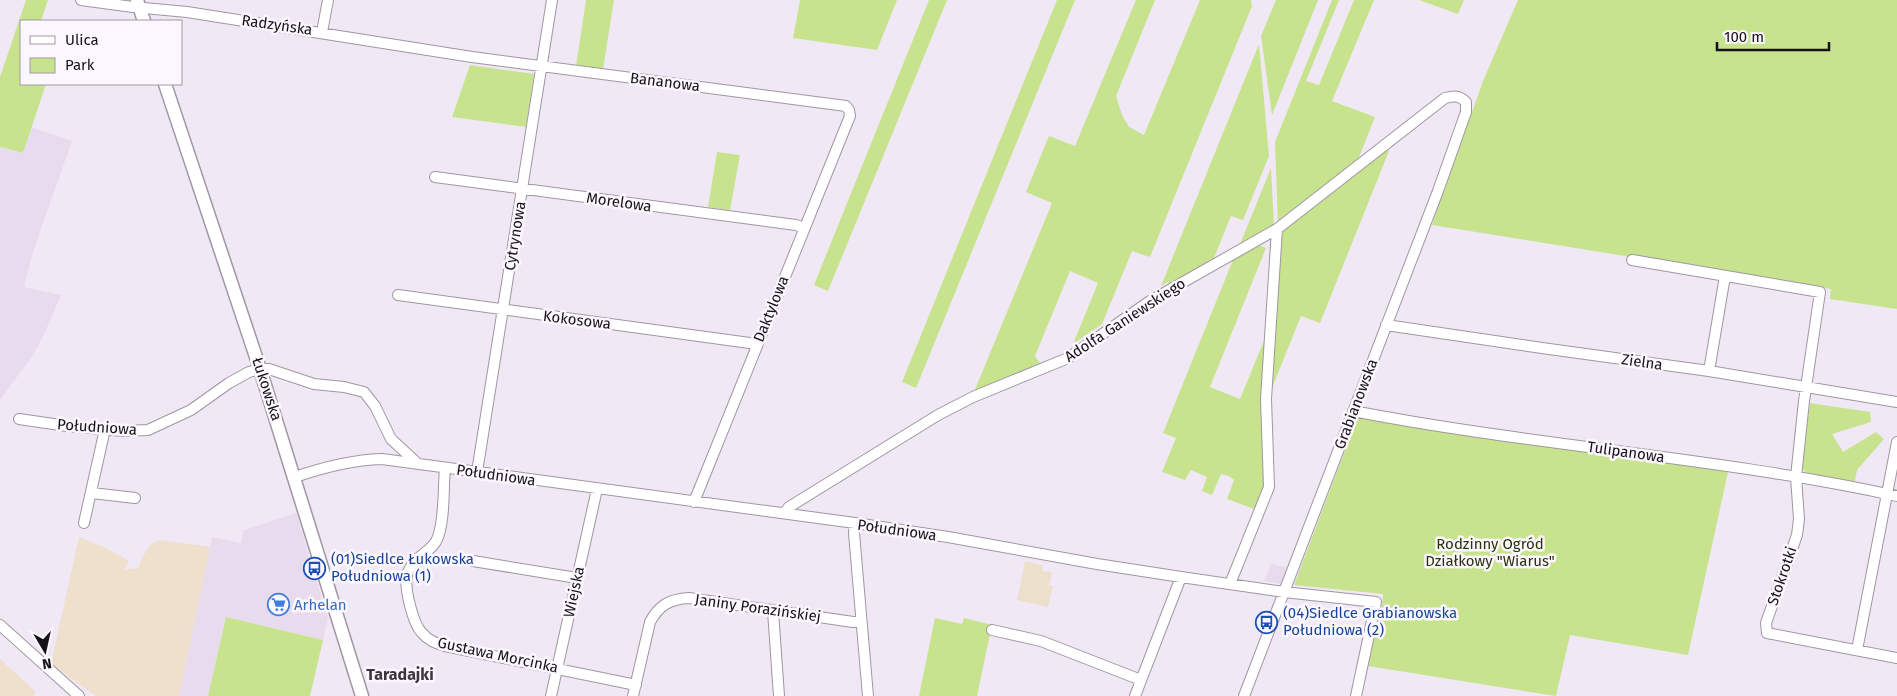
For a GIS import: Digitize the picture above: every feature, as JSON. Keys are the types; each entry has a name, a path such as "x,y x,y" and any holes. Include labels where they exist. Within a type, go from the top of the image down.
{"main road":[{"path":"138,4 144,20"},
{"name":"Łukowska","path":"165,85 295,477 362,696"}],"street":[{"name":"Radzyńska","path":"81,0 138,4 472,57"},
{"path":"322,32 328,0"},
{"name":"Cytrynowa","path":"477,472 552,0"},
{"name":"Bananowa","path":"472,57 842,105 848,108 850,116"},
{"name":"Adolfa Ganiewskiego","path":"784,513 789,507 938,415 973,397 1068,358 1155,297 1277,229 1445,98 1454,96 1462,98 1466,102 1466,112"},
{"name":"Grabianowska","path":"1244,696 1438,191 1466,112"},
{"name":"Daktylowa","path":"694,502 756,344 850,116"},
{"name":"Morelowa","path":"435,177 804,228"},
{"path":"1230,584 1269,487 1266,399 1277,229"},
{"path":"1632,260 1725,276 1709,371"},
{"name":"Stokrotki","path":"1725,276 1820,292 1806,387 1796,477 1799,519 1797,535 1766,623 1767,633 1897,658"},
{"name":"Kokosowa","path":"398,295 756,344"},
{"name":"Zielna","path":"1386,325 1709,371 1897,402"},
{"path":"260,369 277,370 314,384 344,387 364,392 375,406 391,439 418,464"},
{"name":"Południowa","path":"20,419 134,431 155,427 191,410 229,383 249,372 260,369"},
{"name":"Tulipanowa","path":"1353,411 1419,423 1775,472 1892,495"},
{"path":"84,523 105,429"},
{"path":"1857,650 1892,495 1897,442"},
{"name":"Południowa","path":"295,477 351,461 382,459 855,523 1181,577 1284,592 1376,602 1356,696"},
{"name":"Gustawa Morcinka","path":"445,468 438,539 429,550 414,562 407,574 406,584 414,620 420,632 430,641 445,646 636,685"},
{"name":"Wiejska","path":"552,696 597,489"},
{"path":"92,493 135,498"},
{"path":"855,523 854,533 868,696"},
{"path":"473,561 577,578"},
{"path":"1135,696 1181,577"},
{"name":"Janiny Porazińskiej","path":"634,696 650,622 655,613 676,599 689,598 861,622"},
{"path":"773,611 779,696"},
{"path":"0,625 79,696"},
{"path":"992,630 1041,641 1141,680"}],"shaded area":[{"path":"31,127 72,141 33,252 24,287 61,295 42,339 31,358 0,400 0,147 23,153"},
{"path":"296,513 328,618 323,640 226,617 208,696 179,696 212,537 241,543 244,530"},
{"path":"79,537 106,548 129,561 124,570 139,568 141,559 152,543 162,540 210,547 179,696 96,696 51,664"},
{"path":"1025,561 1043,566 1042,571 1052,572 1049,585 1053,586 1048,607 1017,600"},
{"path":"1271,564 1289,568 1281,584 1264,581"},
{"path":"0,659 36,692 33,696 0,696"}],"green space":[{"path":"26,0 48,0 41,20 20,20 20,85 46,85 23,153 0,148 0,77"},
{"path":"586,0 614,0 603,69 576,66"},
{"path":"800,0 897,0 877,50 793,38"},
{"path":"929,0 947,0 828,291 814,285"},
{"path":"1057,0 1075,0 916,388 902,382"},
{"path":"1136,0 1155,0 1116,96 1122,115 1129,127 1144,135 1200,0 1251,0 1252,6 1150,257 1132,251 1102,324 1073,344 1098,283 1070,271 1035,356 1040,363 974,392 1052,203 1026,192 1049,136 1075,146"},
{"path":"1276,0 1318,0 1272,115 1261,36"},
{"path":"1332,0 1339,0 1306,81 1319,85 1354,0 1374,0 1332,101 1375,117 1355,167 1278,226 1275,142"},
{"path":"1419,0 1464,0 1458,14"},
{"path":"1518,0 1897,0 1897,309 1830,299 1831,289 1432,225 1483,81"},
{"path":"1259,44 1269,156 1243,220 1231,216 1212,263 1168,285 1169,281 1161,286"},
{"path":"470,65 534,74 526,127 452,117"},
{"path":"1381,150 1389,151 1320,323 1301,316 1270,393 1279,232"},
{"path":"717,152 740,155 730,210 708,207"},
{"path":"1271,168 1274,227 1238,249"},
{"path":"1255,244 1266,248 1210,387 1240,399 1270,326 1266,487 1257,510 1227,499 1234,480 1229,476 1221,474 1212,495 1202,491 1207,477 1191,470 1185,480 1162,472 1176,438 1163,433 1235,255"},
{"path":"1810,403 1870,412 1871,422 1832,434 1843,452 1876,432 1884,439 1857,470 1854,486 1806,473 1802,468"},
{"name":"Rodzinny Ogród Działkowy \"Wiarus\"","path":"1359,414 1726,469 1726,472 1728,472 1688,655 1570,635 1556,696 1368,666 1383,594 1294,585"},
{"path":"226,617 323,640 310,696 208,696"},
{"path":"935,618 962,624 964,618 992,625 977,696 919,696"}],"place":[{"name":"(01)Siedlce Łukowska Południowa (1)","path":"315,568"},
{"name":"Arhelan","path":"278,605"},
{"name":"(04)Siedlce Grabianowska Południowa (2)","path":"1267,622"}],"district":[{"name":"Taradajki","path":"400,674"}]}
